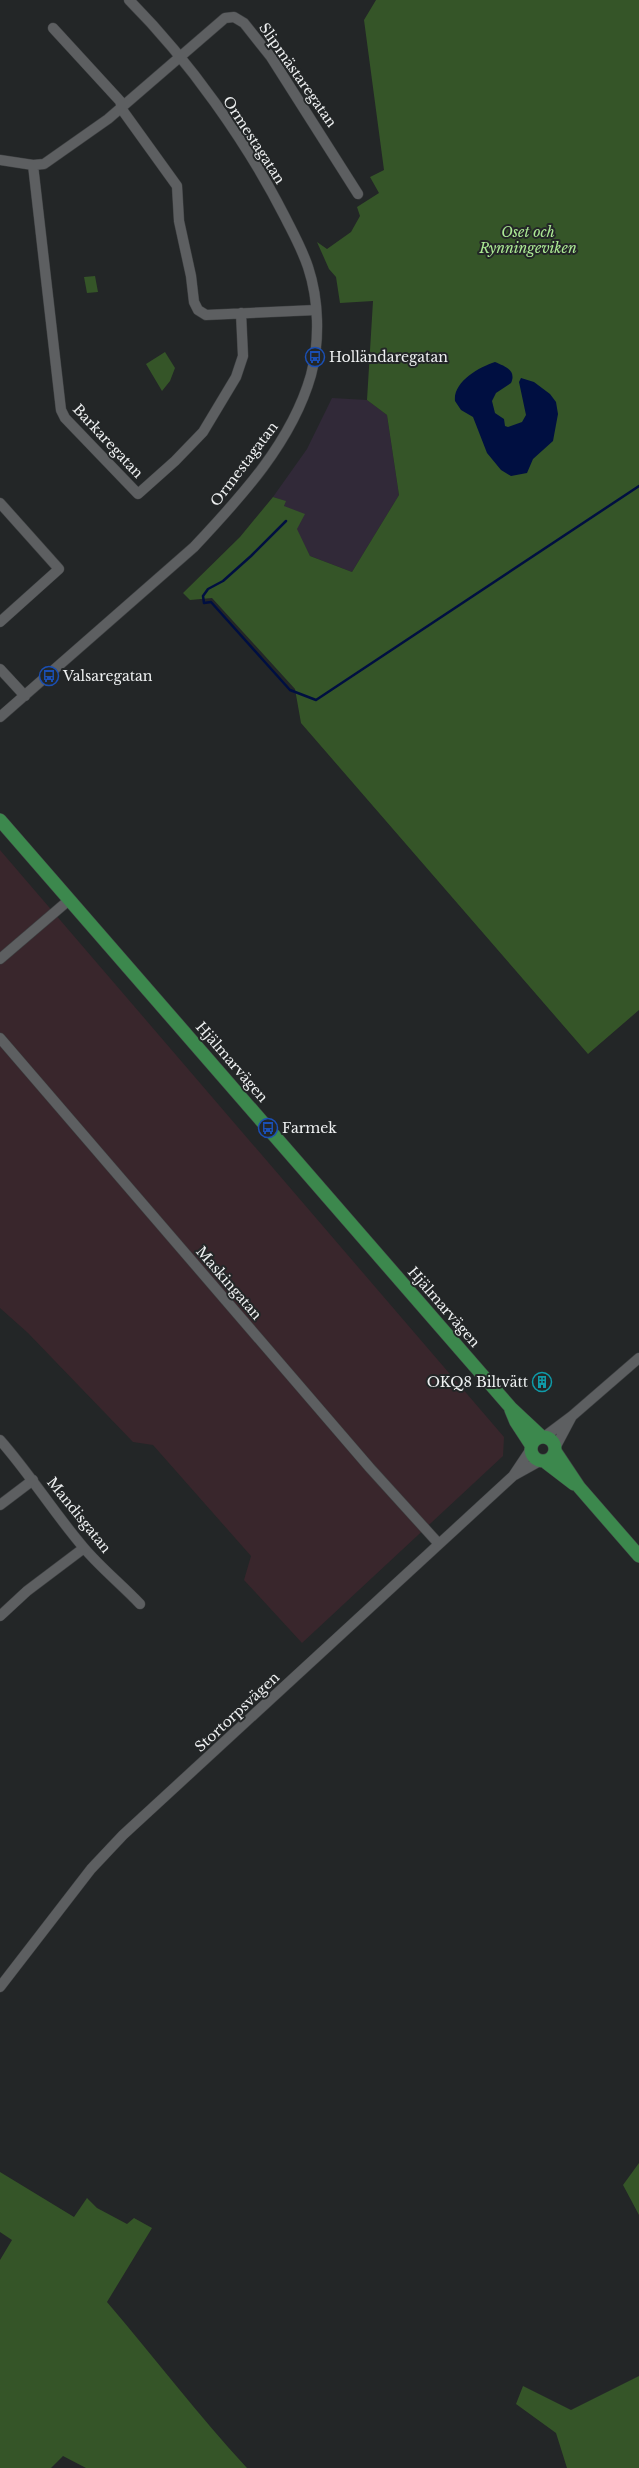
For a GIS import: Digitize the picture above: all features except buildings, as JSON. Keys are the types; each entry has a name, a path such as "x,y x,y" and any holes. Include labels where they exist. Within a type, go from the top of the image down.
{"main road":[{"name":"Hjälmarvägen","path":"0,816 4,824 69,900 511,1408 543,1437"},
{"name":"Hjälmarvägen","path":"511,1408 516,1422 531,1447"},
{"path":"579,1487 566,1480 542,1461 534,1457 531,1447 536,1439 543,1437 552,1441 555,1449 579,1487 639,1556"},
{"path":"542,1461 551,1458 555,1449"}],"street":[{"name":"Ormestagatan","path":"0,717 194,547 252,482 292,423 304,396 316,349 316,310 308,267 274,196 237,136 178,57 128,0"},
{"name":"Slipmästaregatan","path":"178,57 225,18 239,18 273,61 358,194"},
{"path":"54,28 122,106 177,186 179,221 191,276 194,302 198,310 206,315 316,310"},
{"path":"0,160 33,165 44,164 108,119 178,57"},
{"name":"Barkaregatan","path":"33,165 61,410 65,418 138,494 175,461 203,432 236,377 243,356 241,313"},
{"path":"0,503 59,569 0,622"},
{"path":"0,668 25,696"},
{"path":"0,960 69,900"},
{"name":"Maskingatan","path":"0,1038 370,1468 439,1544"},
{"path":"543,1437 572,1416 639,1358"},
{"path":"555,1449 572,1416"},
{"name":"Mandisgatan","path":"0,1440 33,1480 84,1548 140,1604"},
{"name":"Stortorpsvägen","path":"513,1476 531,1447"},
{"name":"Stortorpsvägen","path":"0,1987 91,1869 107,1851 513,1476 542,1461"},
{"path":"0,1505 33,1480"},
{"path":"0,1616 27,1591 84,1548"}],"shaded area":[{"path":"495,362 509,369 512,375 511,383 496,393 492,401 495,413 504,419 505,426 508,427 522,422 526,415 519,382 521,378 534,382 550,394 556,402 558,414 553,441 533,459 527,473 511,476 501,470 487,453 473,417 461,410 455,401 455,394 458,388 468,376"},
{"path":"332,398 367,400 387,415 399,495 352,572 310,556 284,505 285,501 273,497 307,449"},
{"path":"0,850 504,1437 503,1456 302,1643 244,1580 251,1556 153,1445 133,1442 28,1333 0,1308"}],"green space":[{"name":"Oset och Rynningeviken","path":"376,0 639,0 639,1010 588,1054 301,723 295,689 212,598 190,600 183,593 240,537 273,497 286,501 284,506 305,514 297,529 310,556 352,572 399,495 387,415 367,400 373,301 340,303 336,277 329,269 317,242 327,249 351,232 360,216 357,207 379,193 370,177 384,170 364,20"},
{"path":"95,276 98,292 87,293 84,277"},
{"path":"165,352 175,368 170,381 162,391 146,364"},
{"path":"639,2163 639,2215 623,2185"},
{"path":"0,2172 74,2217 87,2198 97,2208 127,2224 134,2218 152,2228 107,2302 247,2468 86,2468 63,2456 51,2468 0,2468 0,2260 12,2240 0,2232"},
{"path":"639,2376 639,2468 567,2468 556,2433 516,2404 523,2386 571,2410"}],"waterway":[{"path":"286,521 251,556 223,581 208,589 203,596 204,603 211,602 290,690 316,700 639,486"}],"place":[{"name":"Holländaregatan","path":"315,357"},
{"name":"Valsaregatan","path":"49,676"},
{"name":"Farmek","path":"268,1128"},
{"name":"OKQ8 Biltvätt","path":"542,1382"}]}
